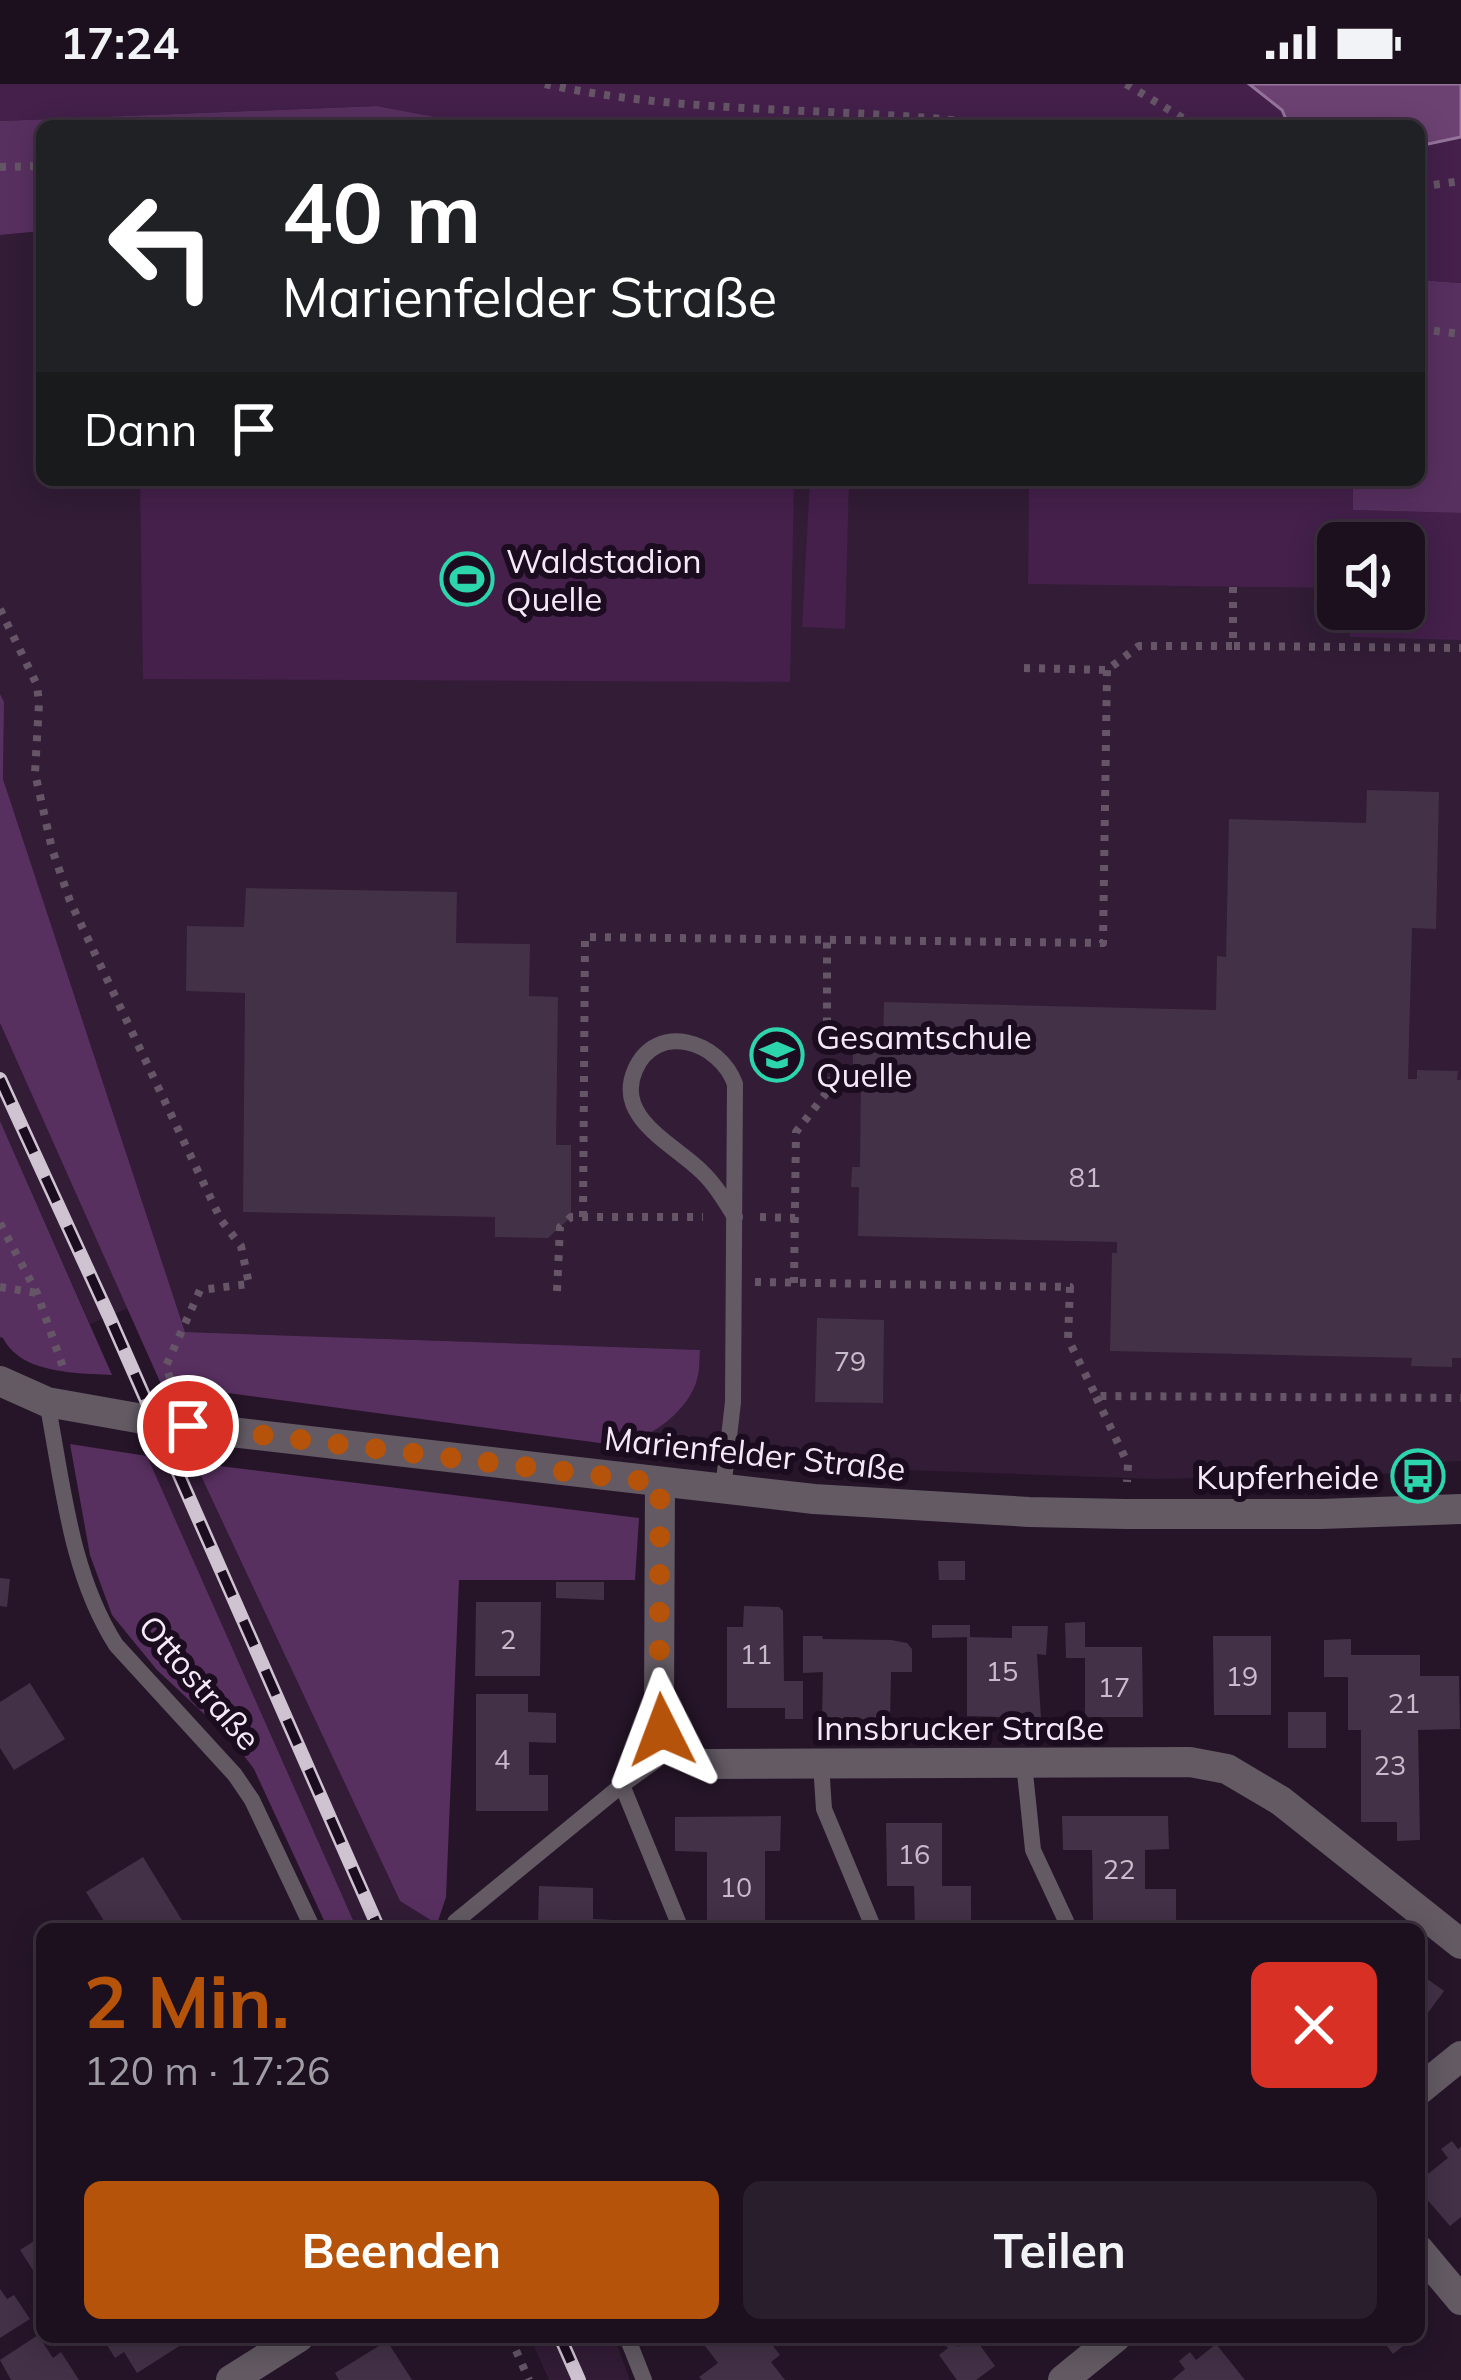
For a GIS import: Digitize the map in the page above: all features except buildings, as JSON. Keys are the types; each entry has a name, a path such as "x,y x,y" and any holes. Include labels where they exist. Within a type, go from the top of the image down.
{"street":[{"name":"Marienfelder Straße","path":"0,1381 62,1405"},
{"name":"Marienfelder Straße","path":"0,1407 62,1405 188,1426 660,1483 915,1506 1126,1514 1461,1509"},
{"path":"660,1483 659,1710 672,1749"},
{"name":"Innsbrucker Straße","path":"672,1749 704,1764 1190,1762 1227,1769 1281,1801 1461,1945"},
{"path":"1425,2085 1461,2056"},
{"path":"1425,2257 1461,2300"},
{"path":"231,2380 290,2343"},
{"path":"1064,2380 1109,2343"}],"lane":[{"path":"723,1490 733,1402 735,1216 735,1084 719,1057 691,1042 661,1044 633,1072 636,1113 703,1172 735,1216"},
{"name":"Ottostraße","path":"62,1405 77,1556 101,1622 116,1645 243,1787 310,1923"},
{"path":"455,1923 672,1749"},
{"path":"1024,1763 1033,1850 1066,1921"},
{"path":"821,1764 824,1809 872,1923"},
{"path":"622,1785 679,1923"},
{"path":"629,2343 644,2380"}],"path":[{"path":"545,84 632,99 953,120"},
{"path":"1126,84 1186,120"},
{"path":"0,166 36,166"},
{"path":"1425,186 1461,181"},
{"path":"1425,329 1461,334"},
{"path":"1233,587 1233,646"},
{"path":"0,609 37,685 34,773 70,902 221,1220 241,1246 249,1284 200,1290 166,1366 188,1426"},
{"path":"1024,668 1107,670 1139,646 1461,648"},
{"path":"583,1217 585,938 1103,943 1107,670"},
{"path":"794,1283 796,1132 827,1092 827,940"},
{"path":"557,1291 560,1227 571,1217 795,1218"},
{"path":"0,1223 37,1293 62,1405"},
{"path":"734,1282 1070,1286 1068,1339 1128,1464 1126,1514"},
{"path":"0,1287 37,1293"},
{"path":"1096,1396 1461,1398"},
{"path":"513,2343 530,2380"}],"shaded area":[{"path":"0,84 1461,84 1461,283 1425,280 1425,120 452,120 377,106 0,121"},
{"path":"1249,84 1461,84 1461,137 1425,145 1425,120 1286,120 1282,110"},
{"path":"377,106 452,120 36,120 36,232 0,235 0,121"},
{"name":"Gesamtschule Quelle","path":"36,232 36,486 1353,486 1353,510 1461,513 1461,1461 1408,1464 1407,1473 1157,1479 906,1470 600,1443 636,1439 700,1350 185,1332 3,779 4,703 0,694 0,235"},
{"path":"1425,280 1461,283 1461,513 1353,510 1353,486 1425,486"},
{"name":"Waldstadion Quelle","path":"140,486 794,486 790,682 143,679"},
{"path":"810,486 849,486 845,629 802,627"},
{"path":"1029,486 1353,486 1353,510 1461,513 1461,640 1350,637 1350,630 1425,630 1425,522 1317,522 1317,588 1028,584"},
{"path":"0,694 4,702 3,779 185,1332 700,1350 694,1388 674,1415 638,1438 600,1443 161,1384 0,1023"},
{"path":"0,1023 128,1308 90,1324 0,1121"},
{"path":"0,1121 112,1375 36,1365 0,1337"},
{"path":"70,1444 147,1456 354,1923 325,1923 254,1769 233,1741 157,1670 112,1615 90,1555"},
{"path":"147,1456 195,1463 400,1901 435,1923 354,1923"},
{"path":"195,1463 639,1518 635,1580 459,1580 446,1897 437,1923 400,1901"},
{"path":"533,2343 616,2343 630,2380 549,2380"}],"railway":[{"path":"0,1079 376,1923"},
{"path":"563,2343 579,2380"}],"place":[{"name":"Waldstadion Quelle","path":"467,579"},
{"name":"Gesamtschule Quelle","path":"777,1055"},
{"name":"Kupferheide","path":"1418,1476"}],"route":[{"path":"188,1426 660,1483 662,1730"}]}
